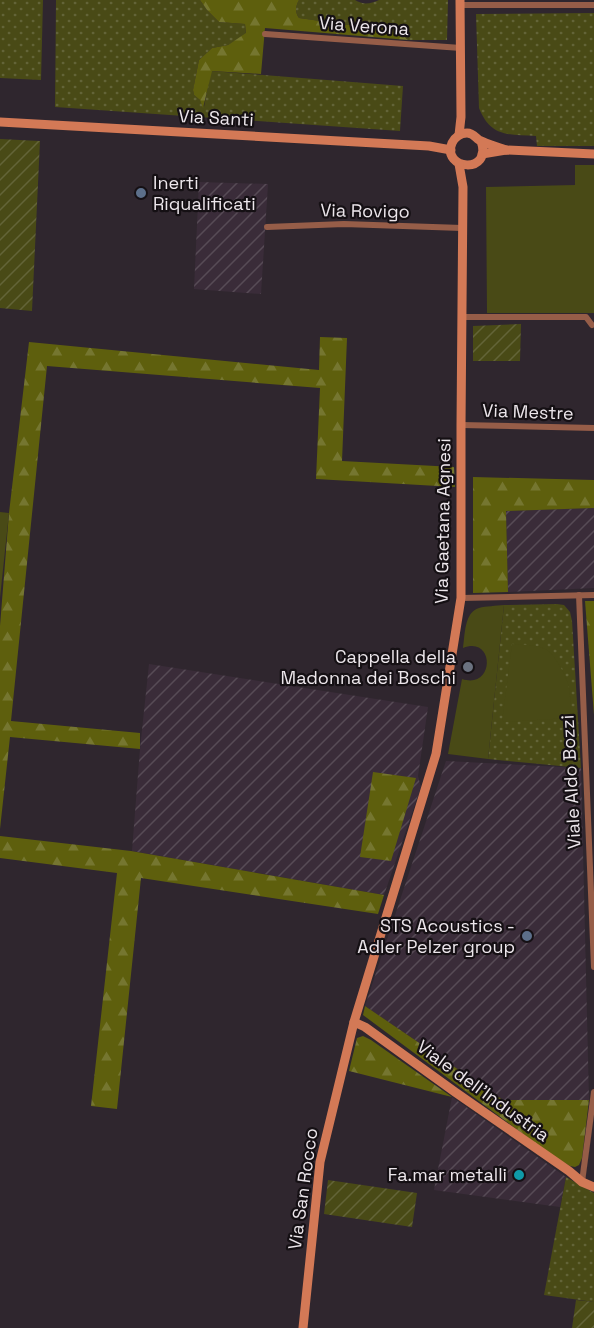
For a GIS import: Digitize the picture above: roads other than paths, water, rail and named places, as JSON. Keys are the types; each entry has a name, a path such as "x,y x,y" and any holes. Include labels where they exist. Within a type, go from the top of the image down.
{"street":[{"path":"481,141 482,154 476,163 468,166 459,164 453,158 454,142 461,117 460,2 594,5"},
{"name":"Via Verona","path":"265,34 461,48"},
{"path":"461,117 471,134 481,141 506,150"},
{"name":"Via Santi","path":"0,122 429,146 454,142"},
{"path":"454,142 465,133 471,134"},
{"path":"482,154 506,150 594,154"},
{"name":"Via Gaetana Agnesi","path":"463,187 476,163"},
{"name":"Via Gaetana Agnesi","path":"354,1022 436,754 461,598 463,187 459,164"},
{"name":"Via Rovigo","path":"267,227 344,224 462,228"},
{"path":"462,317 586,317 592,325"},
{"name":"Via Mestre","path":"461,425 594,428"},
{"name":"Viale Aldo Bozzi","path":"579,595 594,967"},
{"path":"461,598 594,595"},
{"name":"Viale dell'Industria","path":"354,1022 366,1027 582,1182 594,1186"},
{"name":"Via San Rocco","path":"303,1328 320,1162 354,1022"},
{"path":"582,1182 594,1092"}],"place":[{"name":"Inerti Riqualificati","path":"141,193"},
{"name":"Cappella della Madonna dei Boschi","path":"468,667"},
{"name":"STS Acoustics - Adler Pelzer group","path":"527,936"},
{"name":"Fa.mar metalli","path":"519,1175"}]}
